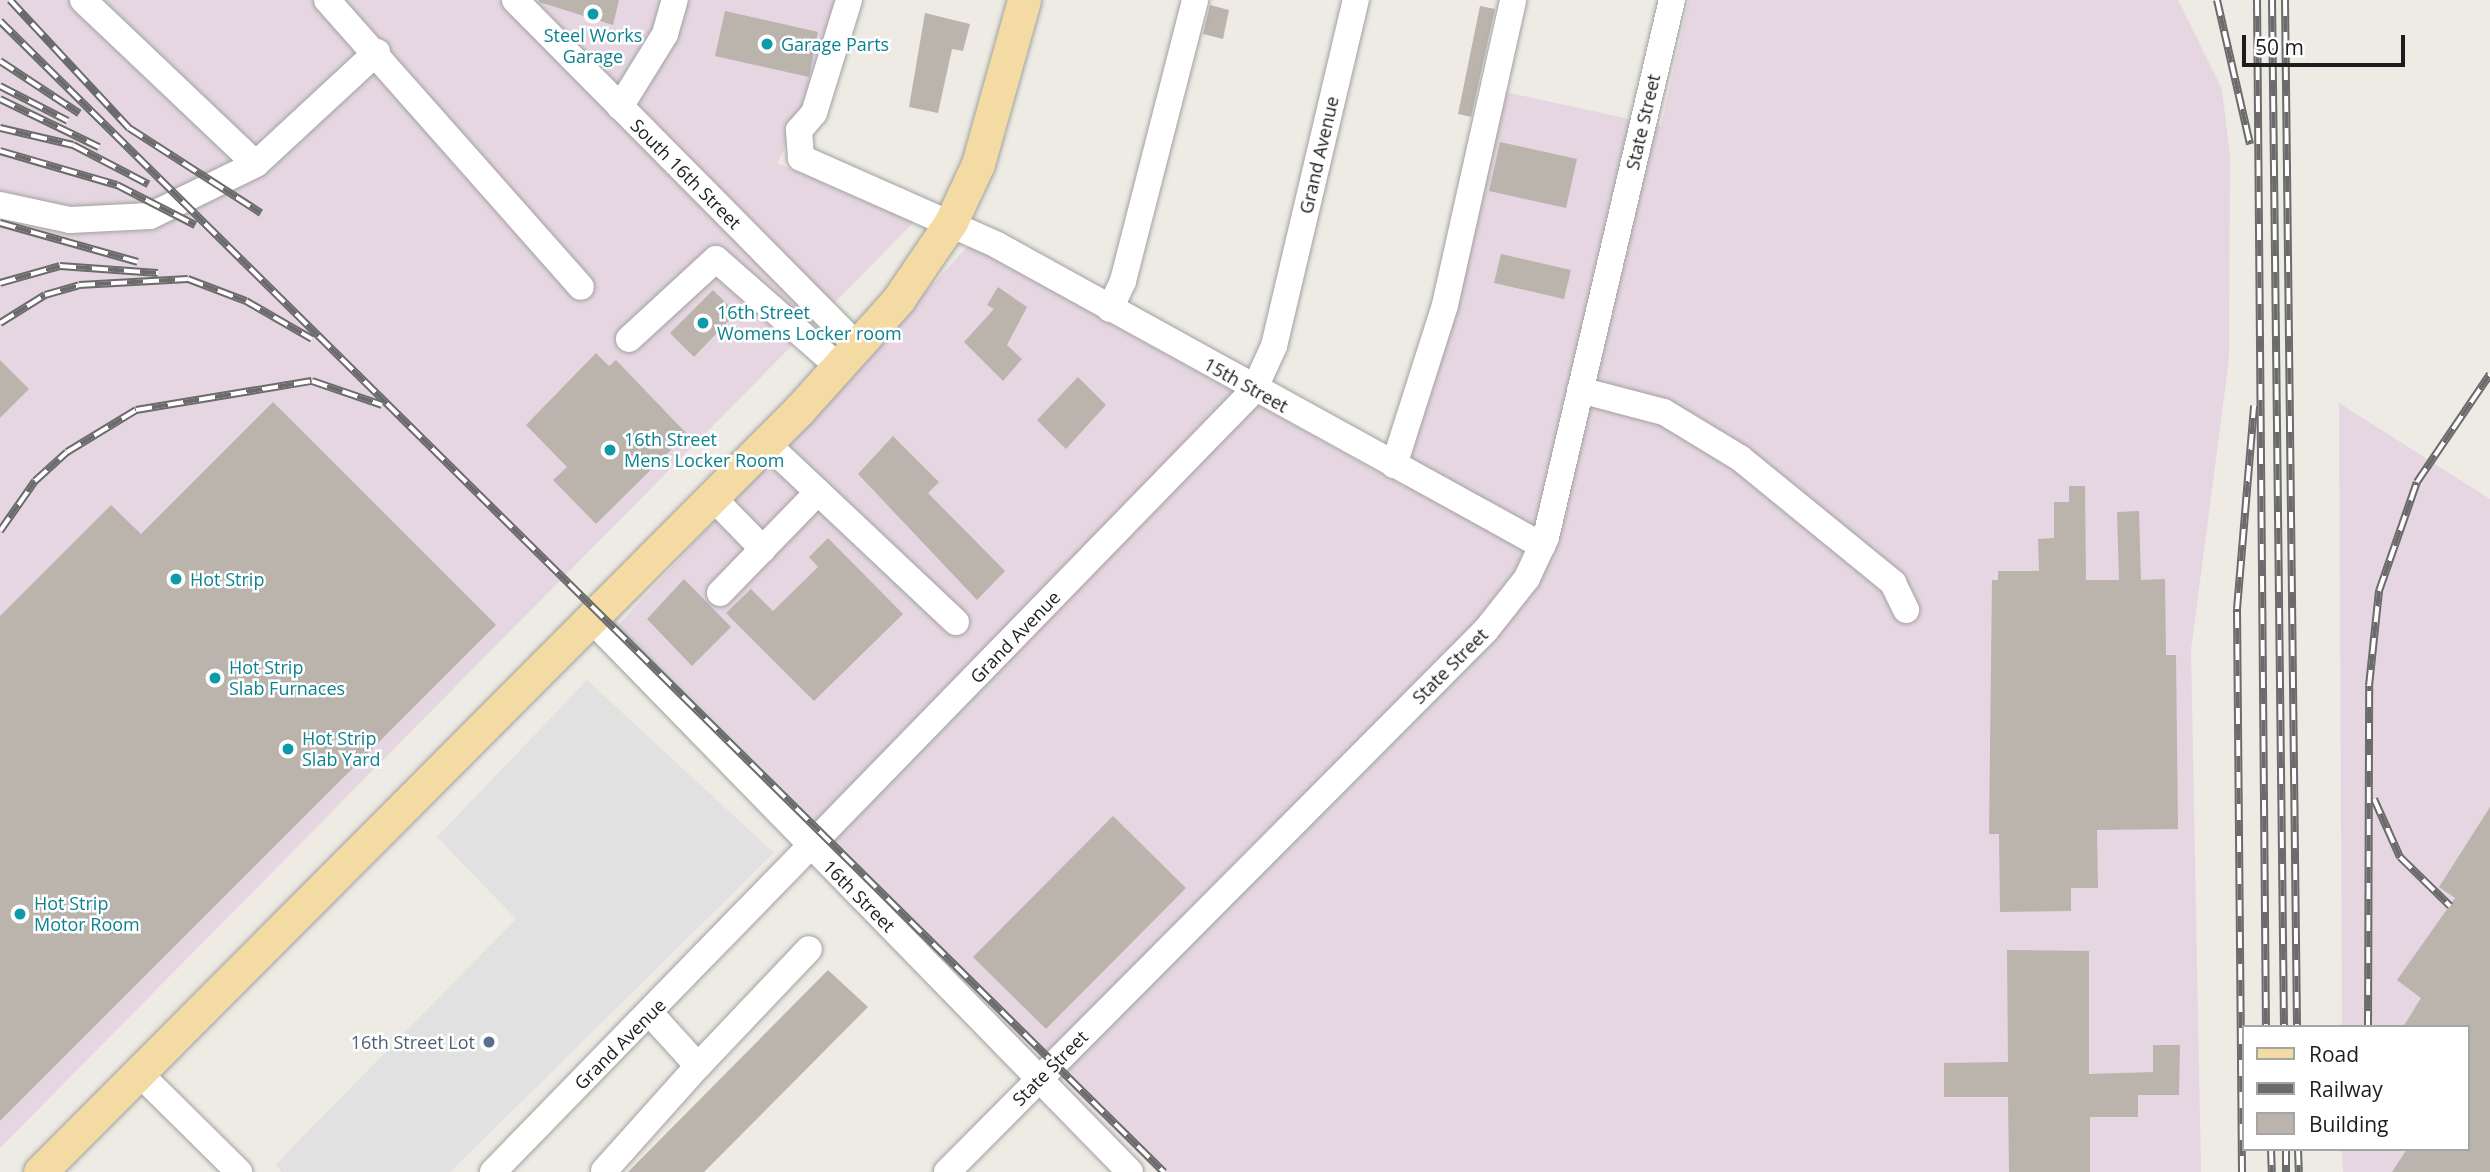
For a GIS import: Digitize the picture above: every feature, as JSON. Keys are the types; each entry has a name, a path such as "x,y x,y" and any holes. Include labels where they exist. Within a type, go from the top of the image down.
{"main road":[{"path":"40,1172 766,443 848,357 951,222 998,110 1024,0"}],"street":[{"path":"83,0 256,164"},
{"path":"327,0 377,52 580,287"},
{"name":"South 16th Street","path":"515,0 620,107 848,357"},
{"path":"620,107 666,34 676,0"},
{"name":"15th Street","path":"849,0 814,114 799,130 802,158 951,222 1254,390 1543,545"},
{"path":"1110,309 1123,281 1195,0"},
{"name":"Grand Avenue","path":"493,1172 812,849 1254,390 1274,346 1356,0"},
{"path":"1394,465 1445,305 1513,0"},
{"name":"State Street","path":"947,1172 1486,630 1527,578 1543,545 1672,0"},
{"path":"0,205 70,220 150,216 256,164 377,52"},
{"path":"629,339 716,259 848,357"},
{"path":"1580,390 1664,412 1740,458 1893,583 1906,610"},
{"path":"766,443 956,622"},
{"path":"720,593 818,492"},
{"path":"712,497 763,549"},
{"name":"16th Street","path":"591,619 812,849 1130,1172"},
{"path":"604,1171 698,1066 809,949"},
{"path":"650,1013 698,1066"},
{"path":"139,1073 239,1172"}],"shaded area":[{"path":"0,0 839,0 819,86 777,163 914,222 0,1148"},
{"path":"1689,0 2178,0 2222,89 2230,156 2229,359 2191,650 2201,1172 1157,1172 612,632 969,245 1405,487 1501,91 1661,126"},
{"path":"2339,403 2490,499 2490,1172 2343,1172 2342,1151 2469,1151 2469,1025 2342,1025"},
{"name":"16th Street Lot","path":"587,680 774,853 450,1172 282,1172 275,1165 516,919 437,837"}],"building":[{"name":"Steel Works Garage","path":"539,0 619,0 613,25 539,2"},
{"path":"1210,5 1229,10 1223,39 1203,34"},
{"path":"1480,6 1495,9 1471,117 1458,114"},
{"name":"Garage Parts","path":"725,11 818,32 809,77 715,56"},
{"path":"925,13 970,24 963,51 952,49 938,113 909,107"},
{"path":"1500,142 1577,159 1566,208 1489,191"},
{"path":"1501,254 1571,270 1564,299 1494,283"},
{"path":"998,287 1027,307 1007,345 1022,359 1003,381 964,342 994,309 987,305"},
{"name":"16th Street Womens Locker room","path":"713,290 736,313 694,357 670,333"},
{"name":"16th Street Mens Locker Room","path":"596,353 609,366 616,360 687,434 596,524 553,480 567,467 526,425"},
{"path":"0,360 29,389 0,418"},
{"path":"1078,377 1106,405 1066,449 1037,420"},
{"path":"273,402 496,625 0,1121 0,616 111,505 141,534"},
{"path":"893,436 939,482 928,493 1005,571 977,600 858,474"},
{"path":"2069,486 2085,486 2086,580 2119,580 2117,512 2139,511 2141,580 2165,579 2166,655 2176,655 2178,829 2097,830 2098,888 2071,888 2071,911 2000,912 1999,834 1989,834 1992,580 1998,580 1998,571 2039,571 2038,539 2054,538 2054,502 2069,502"},
{"path":"828,538 903,614 814,701 726,613 751,589 773,611 818,567 809,557"},
{"path":"684,579 731,627 692,666 647,619"},
{"path":"2490,807 2490,1172 2392,1172 2406,1151 2469,1151 2469,1025 2404,1025 2421,998 2397,980 2455,898 2439,887"},
{"path":"1113,816 1186,888 1046,1029 973,957"},
{"path":"2007,950 2089,951 2089,1074 2153,1072 2153,1045 2180,1045 2179,1095 2138,1095 2138,1117 2090,1117 2090,1172 2009,1172 2008,1097 1944,1097 1944,1063 2008,1062"},
{"path":"828,970 868,1007 704,1172 628,1172"}],"railway":[{"path":"10,0 129,128 261,213"},
{"path":"2217,0 2250,144"},
{"path":"2257,0 2266,1025"},
{"path":"2272,0 2284,1025"},
{"path":"2285,0 2297,1025"},
{"path":"0,21 1164,1172"},
{"path":"0,61 79,113"},
{"path":"0,86 68,121"},
{"path":"0,99 99,147"},
{"path":"0,128 73,145 148,184"},
{"path":"0,151 117,185 195,225"},
{"path":"0,223 138,262"},
{"path":"0,283 60,266 158,273"},
{"path":"0,323 45,295 79,285 188,279 246,301 312,339"},
{"path":"2368,1025 2369,686 2379,591 2417,482 2490,374"},
{"path":"0,531 35,481 67,452 136,410 312,381 382,405"},
{"path":"2242,1172 2237,609 2254,406"},
{"path":"2374,799 2400,857 2450,906"},
{"path":"2271,1151 2272,1172"},
{"path":"2286,1151 2286,1172"},
{"path":"2298,1151 2299,1172"}],"place":[{"name":"Steel Works Garage","path":"593,14"},
{"name":"Garage Parts","path":"767,44"},
{"name":"16th Street Womens Locker room","path":"703,323"},
{"name":"16th Street Mens Locker Room","path":"610,450"},
{"name":"Hot Strip","path":"176,579"},
{"name":"Hot Strip Slab Furnaces","path":"215,678"},
{"name":"Hot Strip Slab Yard","path":"288,749"},
{"name":"Hot Strip Motor Room","path":"20,914"},
{"name":"16th Street Lot","path":"489,1042"}]}
